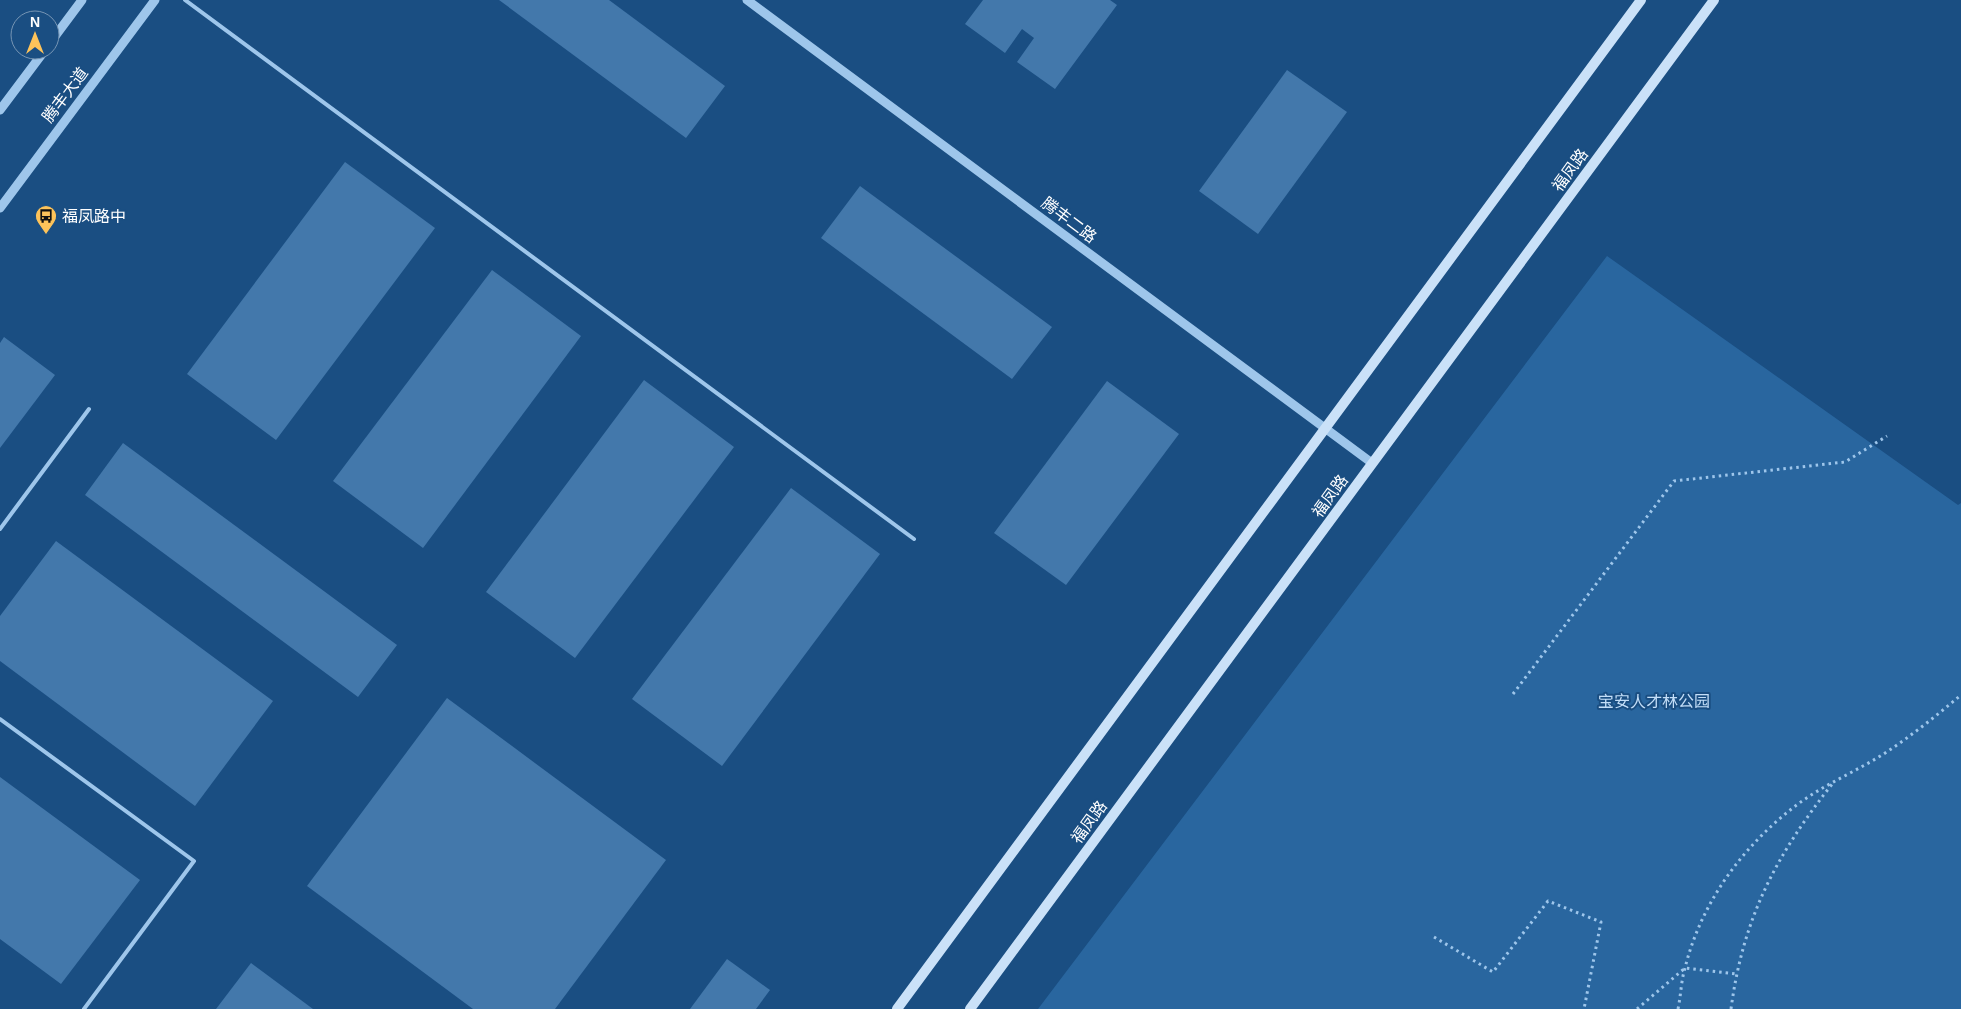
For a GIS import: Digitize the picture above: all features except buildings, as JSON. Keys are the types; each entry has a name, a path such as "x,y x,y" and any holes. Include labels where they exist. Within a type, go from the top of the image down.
{"main road":[{"path":"897,1009 1642,0"},
{"name":"福凤路","path":"970,1009 1714,0"}],"street":[{"path":"60,30 82,0"},
{"name":"腾丰大道","path":"0,208 155,0"},
{"name":"腾丰二路","path":"747,0 1372,464"},
{"path":"0,110 38,60"}],"lane":[{"path":"185,0 914,539"},
{"path":"0,529 89,409"},
{"path":"0,719 194,862 84,1009"}],"path":[{"path":"1513,694 1674,481 1845,462 1887,436"},
{"path":"1678,1009 1685,968 1701,921 1725,878 1756,840 1794,807 1835,780 1882,755 1924,725 1961,695"},
{"path":"1731,1009 1736,974 1750,921 1772,871 1801,823 1835,780"},
{"path":"1434,937 1493,972 1548,901 1602,922 1584,1009"},
{"path":"1637,1009 1685,968 1736,974"}],"green space":[{"name":"宝安人才林公园","path":"1607,256 1958,505 1961,503 1961,1009 1038,1009"}],"place":[{"name":"福凤路中","path":"46,235"}]}
